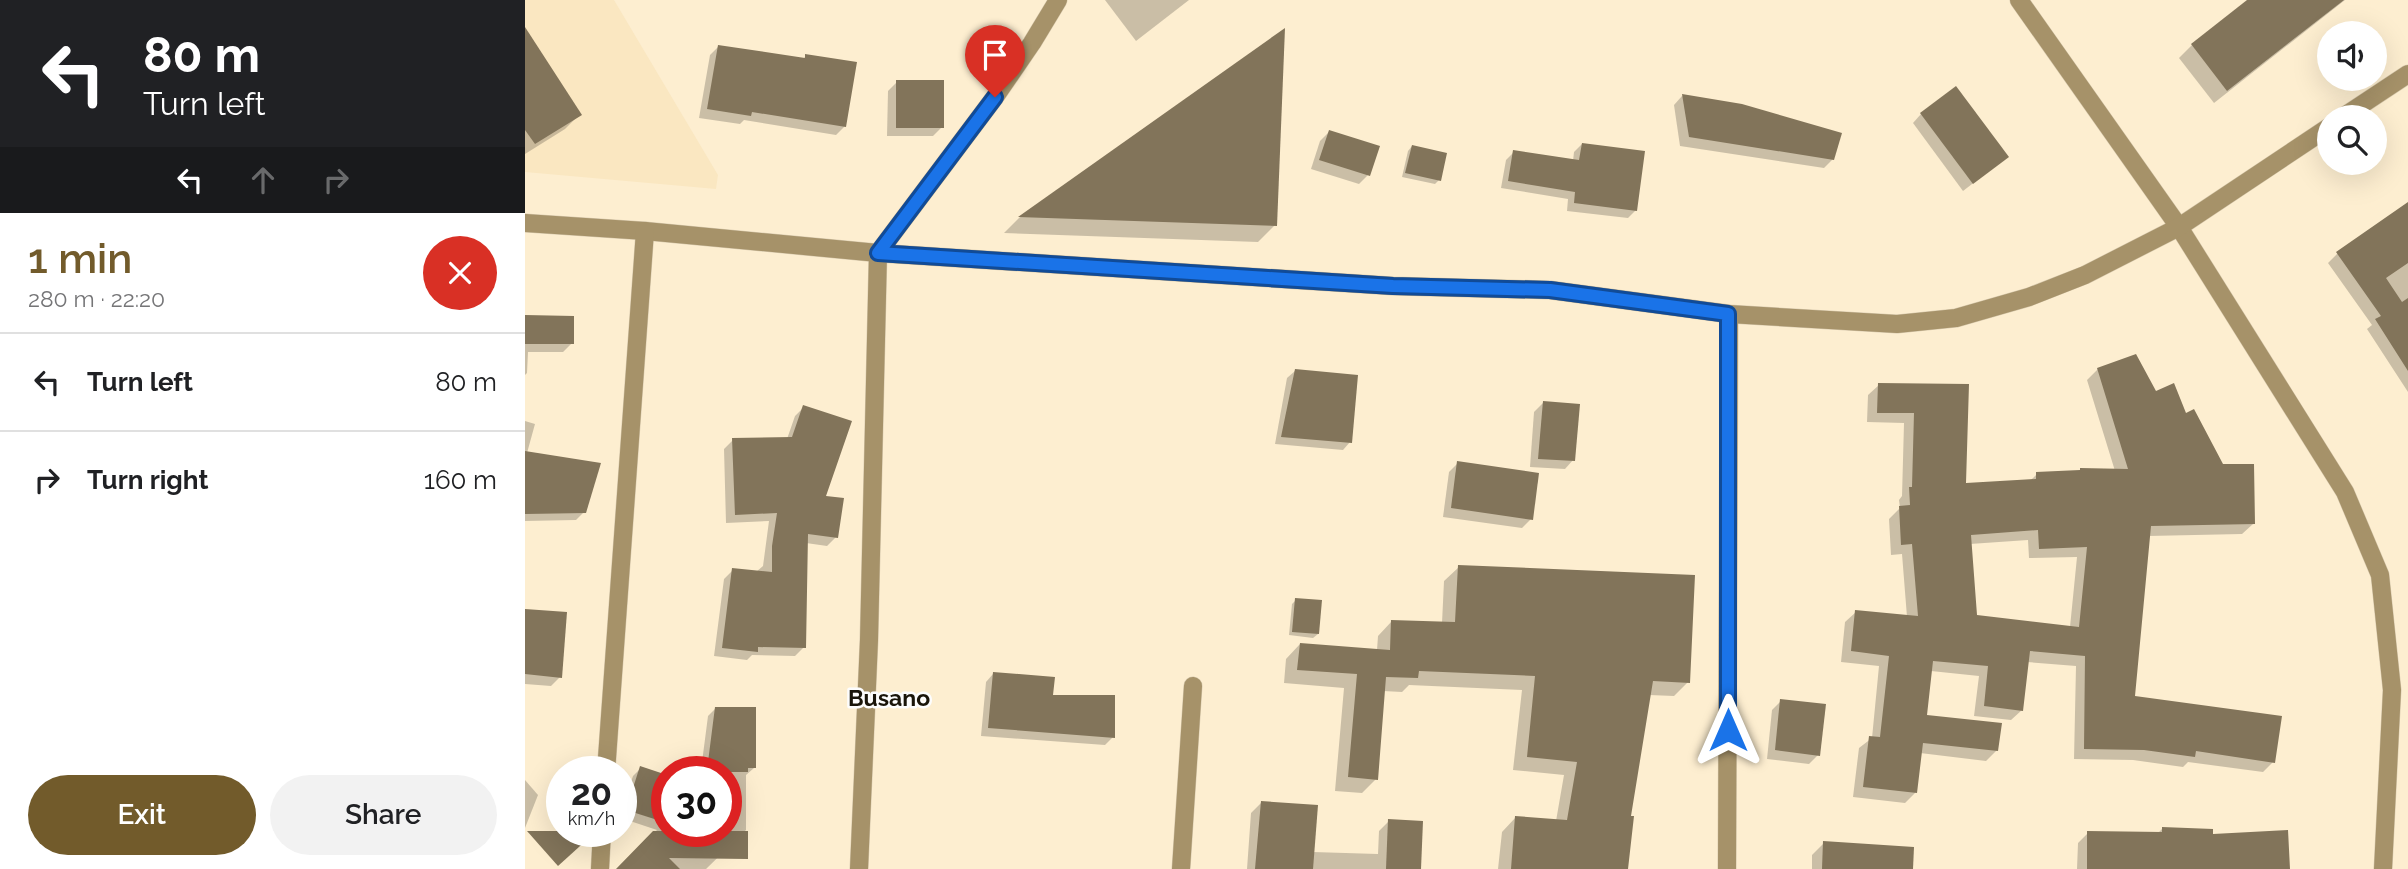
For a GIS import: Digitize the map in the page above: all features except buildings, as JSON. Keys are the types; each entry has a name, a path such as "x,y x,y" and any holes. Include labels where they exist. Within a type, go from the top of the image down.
{"street":[{"path":"859,869 869,640 878,253 995,97 1058,0"},
{"path":"2019,0 2179,227 2345,492 2380,575 2392,690 2383,869"},
{"path":"2361,105 2408,74"},
{"path":"525,223 645,231 878,253 1393,286 1550,290 1728,314 1897,324 1956,318 2029,297 2085,275 2179,227 2317,135"},
{"path":"607,756 645,231"},
{"path":"1727,869 1728,314"},
{"path":"1181,869 1193,685"},
{"path":"600,869 601,847"}],"shaded area":[{"path":"525,0 614,0 718,175 716,189 525,172"}],"district":[{"name":"Busano","path":"889,697"}],"route":[{"path":"995,97 878,253 1393,286 1550,290 1728,314 1728,730"}]}
